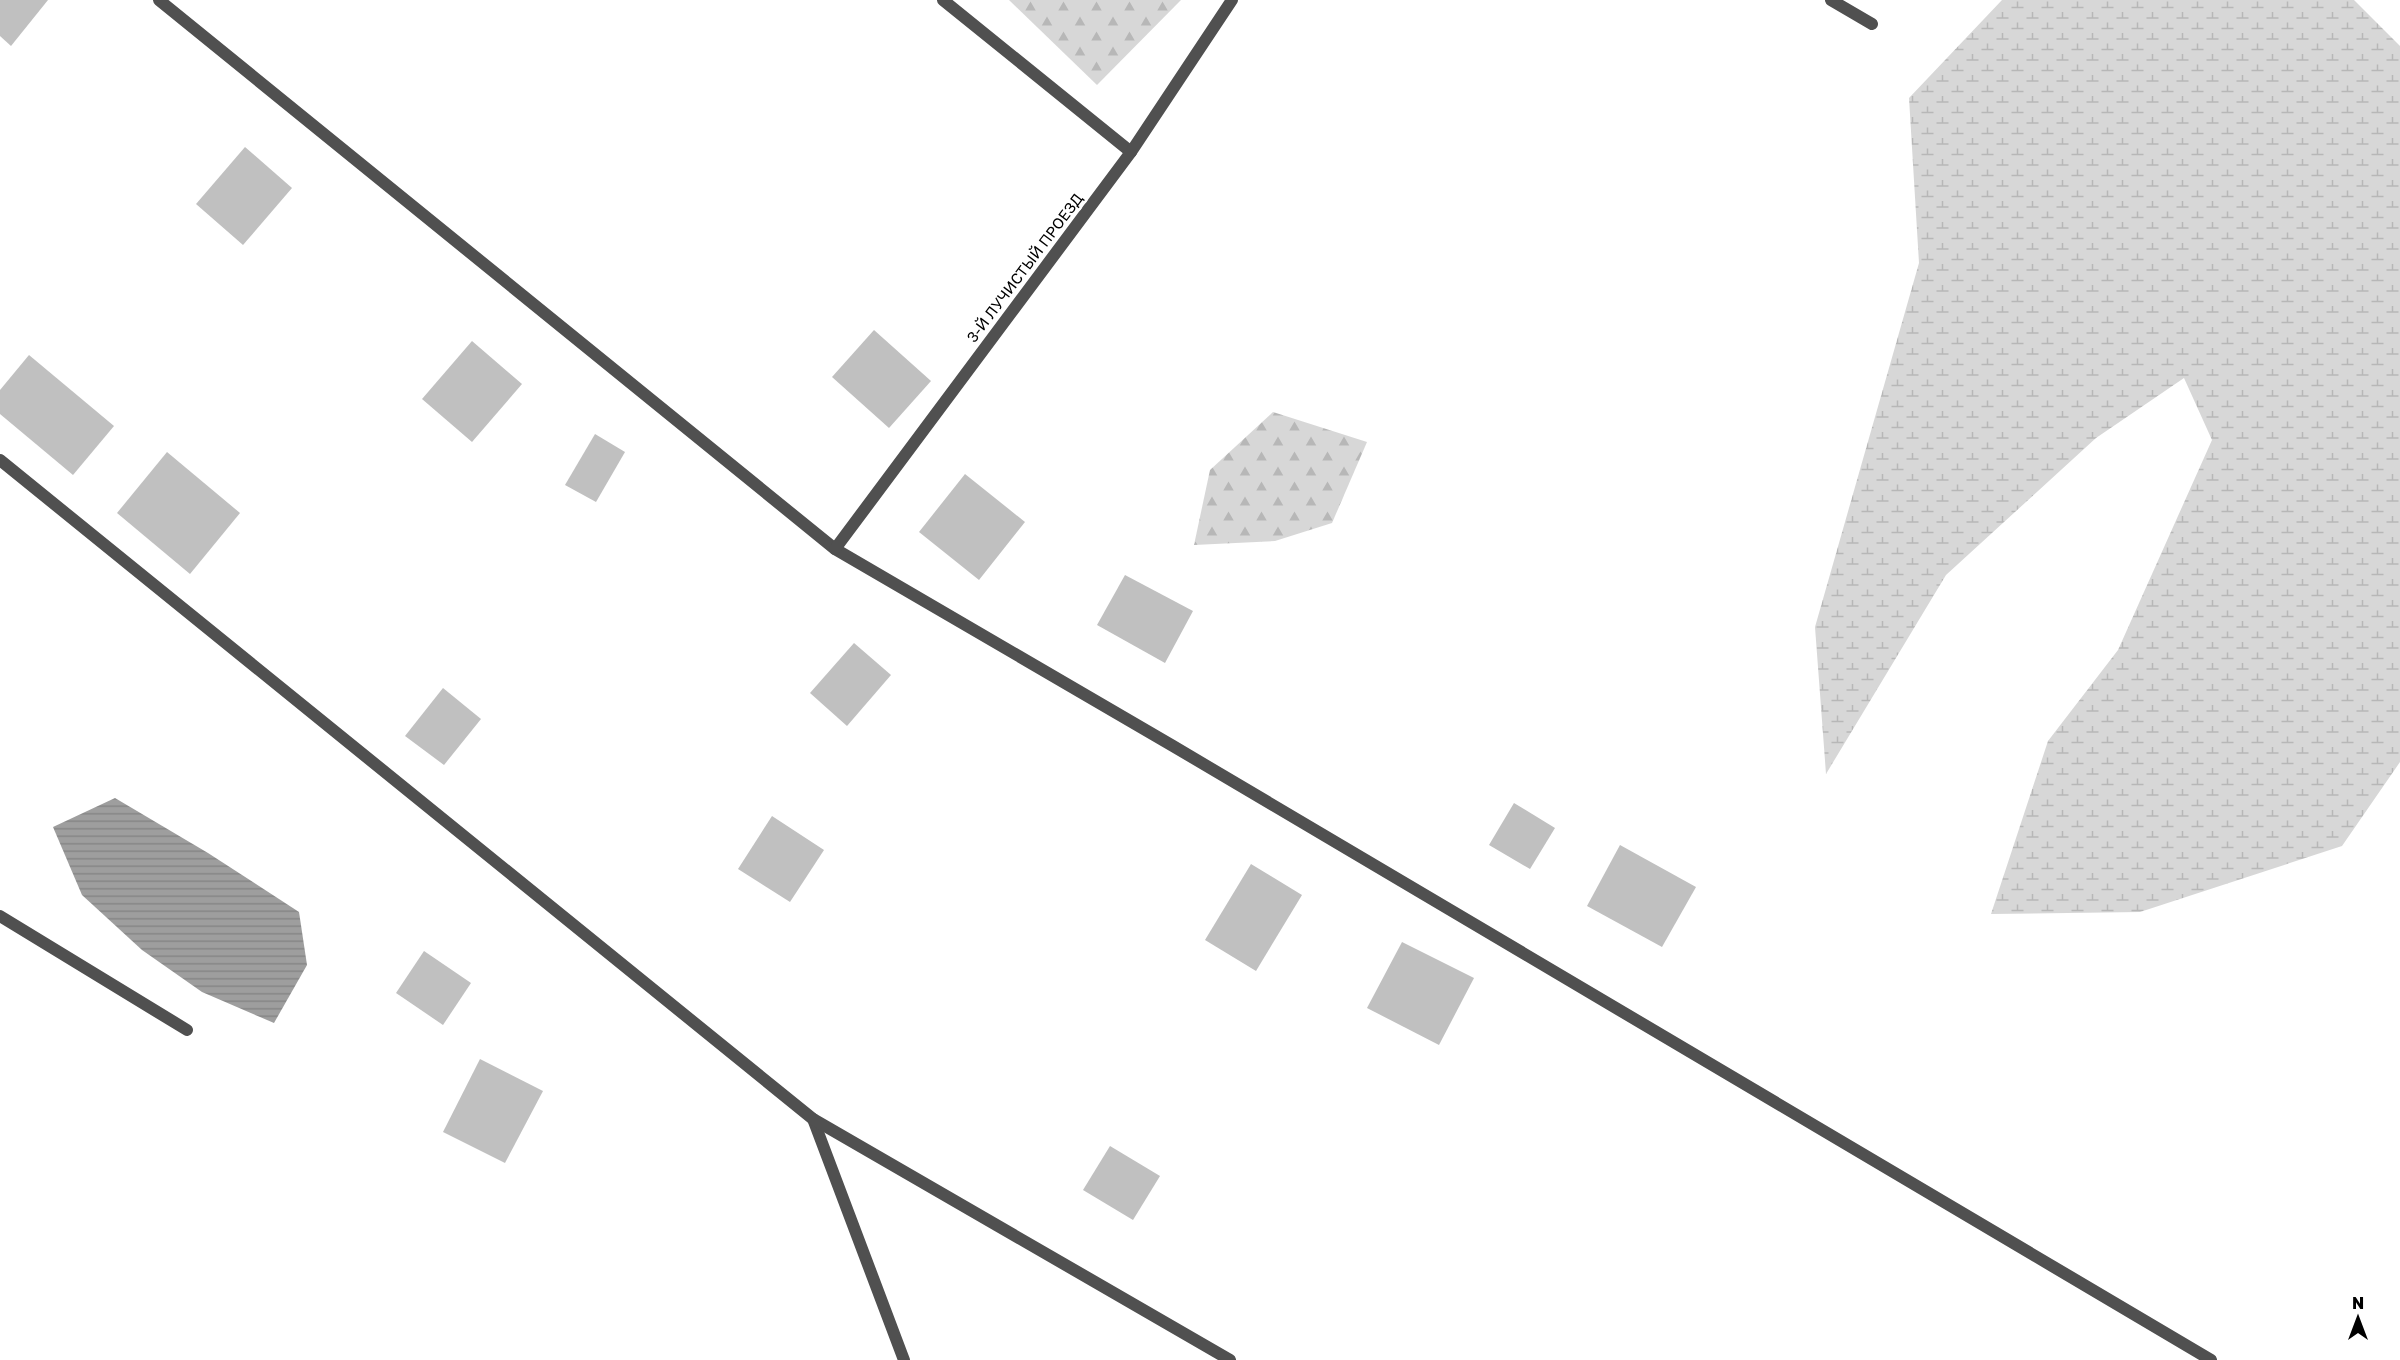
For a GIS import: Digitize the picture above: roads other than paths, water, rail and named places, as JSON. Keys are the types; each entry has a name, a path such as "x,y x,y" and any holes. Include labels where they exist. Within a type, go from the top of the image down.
{"street":[{"path":"159,0 835,549 1184,752 2211,1360"},
{"path":"943,0 1131,152"},
{"name":"3-Й ЛУЧИСТЫЙ ПРОЕЗД","path":"835,549 1131,152 1232,0"},
{"path":"1831,0 1872,24"},
{"path":"0,460 813,1119 1230,1360"},
{"path":"0,916 186,1030"},
{"path":"813,1119 904,1360"}]}
